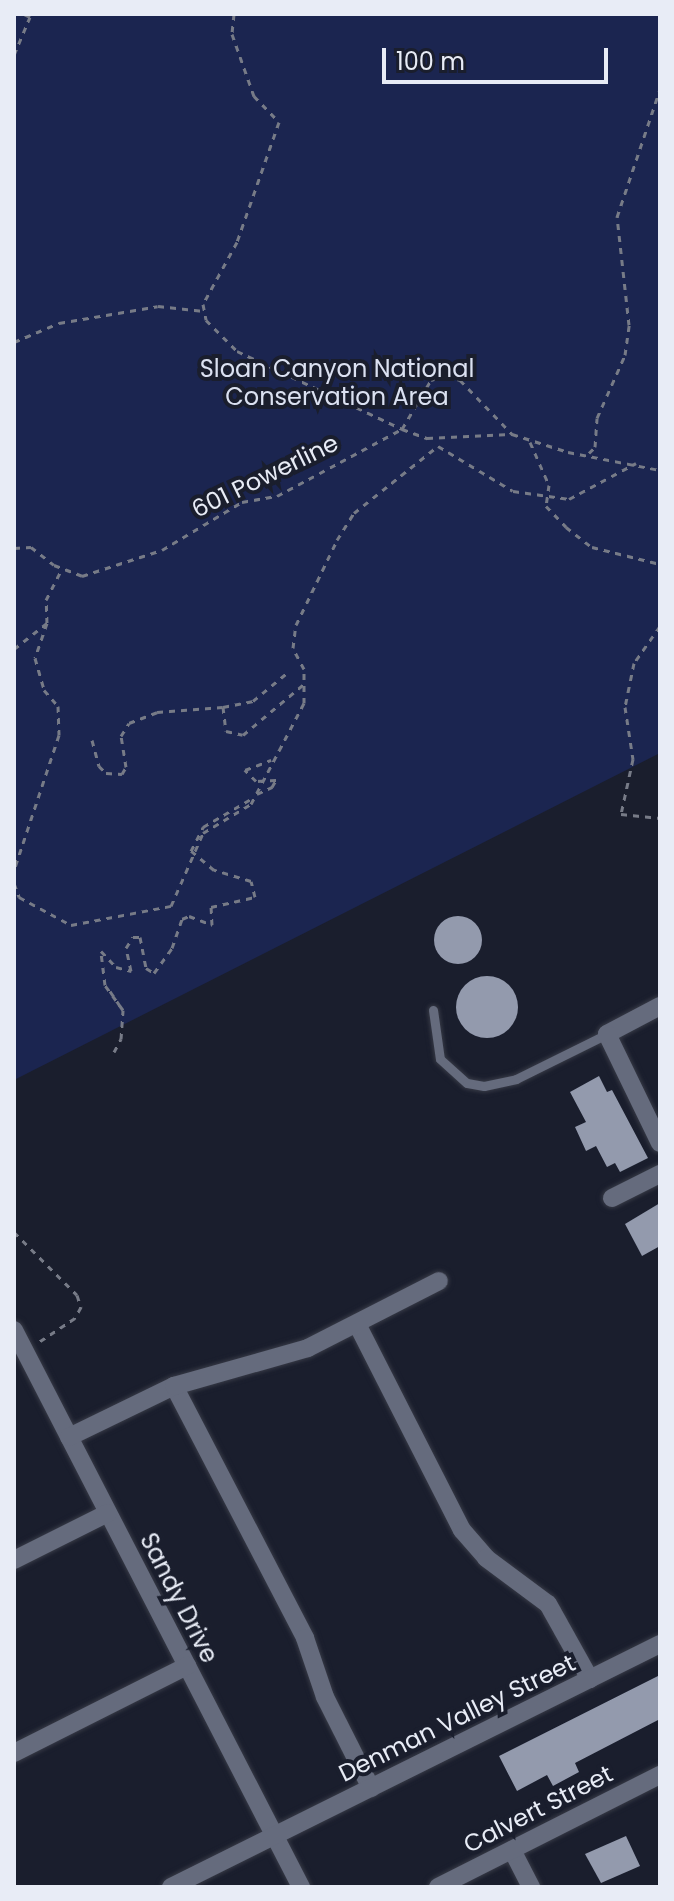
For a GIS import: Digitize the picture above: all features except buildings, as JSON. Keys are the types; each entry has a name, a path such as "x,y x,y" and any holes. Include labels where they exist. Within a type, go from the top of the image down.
{"street":[{"path":"660,1006 607,1034 660,1143"},
{"path":"612,1198 660,1174"},
{"path":"69,1437 174,1386 290,1355 439,1281"},
{"path":"357,1324 462,1530 486,1558 548,1604 590,1679"},
{"name":"Sandy Drive","path":"14,1330 301,1887"},
{"path":"174,1386 305,1638 325,1697 371,1788"},
{"path":"14,1559 108,1513"},
{"name":"Denman Valley Street","path":"171,1887 660,1644"},
{"path":"14,1753 187,1666"},
{"name":"Calvert Street","path":"438,1887 660,1775"},
{"path":"512,1850 531,1887"}],"lane":[{"path":"433,1010 440,1059 467,1083 484,1086 516,1079 607,1034"}],"path":[{"path":"14,55 30,17 24,14"},
{"path":"204,311 237,242 279,122 254,96 232,34 234,14"},
{"path":"588,453 595,447 597,418 625,355 629,325 617,217 660,89"},
{"path":"14,342 59,323 158,306 204,311 237,351 402,429 426,437 513,491 569,499 636,463"},
{"path":"402,429 431,380 446,375 460,380 512,434"},
{"name":"601 Powerline","path":"62,569 82,576 162,550 242,502 277,496 402,429"},
{"path":"426,437 512,434 660,470"},
{"path":"529,440 549,485 546,506 592,547 660,564"},
{"path":"14,883 19,897 71,925 171,906 203,833 251,804 304,703 304,669 293,648 296,625 337,540 354,513 438,446"},
{"path":"14,548 31,547 62,569 46,600 47,623 35,658 44,690 58,706 59,735 14,870"},
{"path":"14,649 47,623"},
{"path":"660,626 634,663 625,707 633,759 621,814 660,818"},
{"path":"92,740 99,766 106,773 122,774 126,767 121,736 129,723 157,712 223,707 253,701 287,673"},
{"path":"223,707 226,731 243,735 304,684"},
{"path":"254,797 276,783 253,780 245,770 274,758"},
{"path":"114,1052 121,1039 123,1010 107,989 101,951 116,967 131,971 128,942 140,937 146,968 154,973 172,948 182,919 189,916 212,925 216,920 211,907 258,893 251,881 214,870 206,860 191,855"},
{"path":"14,1232 77,1295 81,1307 75,1318 38,1344"}],"green space":[{"name":"Sloan Canyon National Conservation Area","path":"14,14 660,14 660,753 14,1080"}]}
